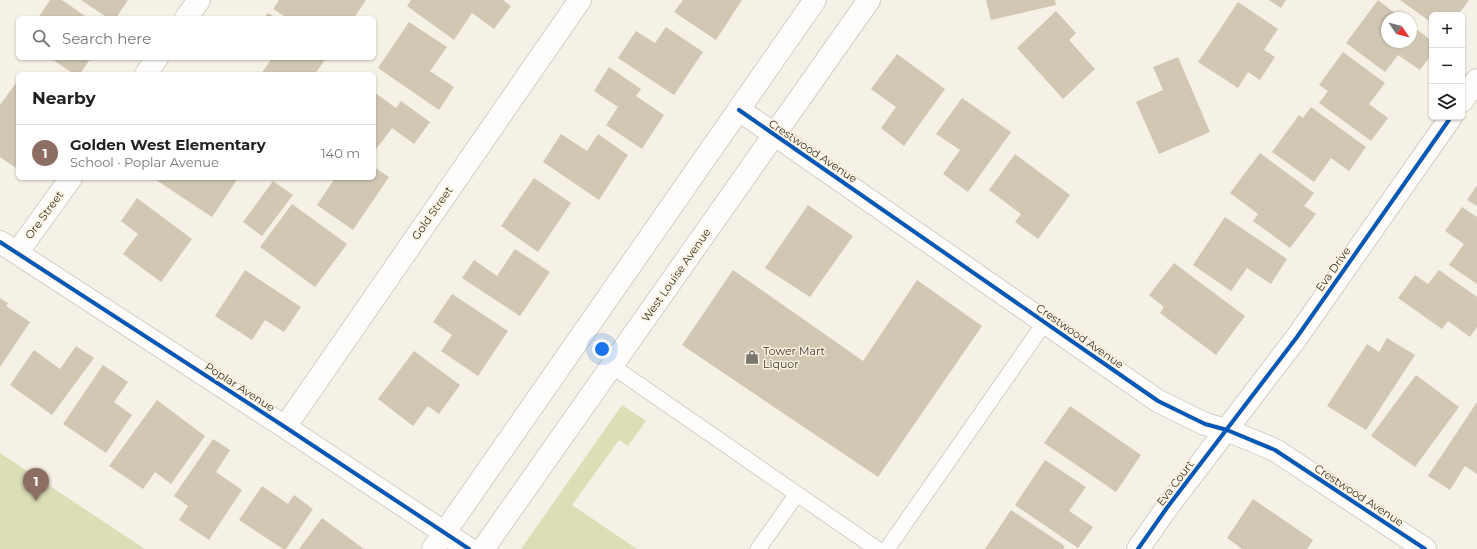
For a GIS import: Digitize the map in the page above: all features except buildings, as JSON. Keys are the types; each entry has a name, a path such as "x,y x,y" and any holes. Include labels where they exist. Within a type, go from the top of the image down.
{"street":[{"path":"187,16 199,0"},
{"name":"Gold Street","path":"285,426 580,0"},
{"path":"439,541 815,0"},
{"name":"West Louise Avenue","path":"483,549 869,0"},
{"path":"147,72 156,60"},
{"path":"1465,97 1477,80"},
{"name":"Crestwood Avenue","path":"738,110 1158,401 1205,424 1227,430 1275,450 1425,549"},
{"name":"Eva Drive","path":"1227,430 1297,337 1449,120"},
{"name":"Ore Street","path":"9,247 69,180"},
{"name":"Poplar Avenue","path":"9,247 285,426 439,541 469,549"},
{"name":"Eva Court","path":"1138,549 1166,509 1227,430"}],"lane":[{"path":"887,549 1044,322"},
{"path":"612,366 877,549"},
{"path":"758,549 796,494"}],"green space":[{"path":"622,405 646,421 628,446 619,440 572,505 637,549 521,549"},
{"path":"0,453 145,549 0,549"}],"cycle path":[{"path":"739,110 1158,401 1205,424 1227,430 1275,450 1425,549"},
{"path":"1138,549 1166,509 1297,337 1449,120"},
{"path":"0,242 285,427 469,549"}],"place":[{"name":"Tower Mart Liquor","path":"752,357"},
{"name":"Golden West Elementary","path":"36,501"}]}
